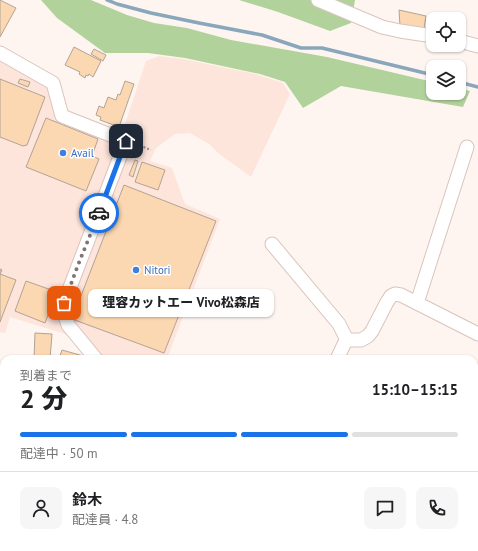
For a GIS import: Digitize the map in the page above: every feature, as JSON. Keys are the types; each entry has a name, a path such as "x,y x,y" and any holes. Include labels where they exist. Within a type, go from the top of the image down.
{"street":[{"path":"318,0 382,27 426,35"},
{"path":"466,43 478,46"},
{"path":"0,52 53,83 62,116 122,139 64,303 64,313 68,325 93,355"},
{"path":"417,303 467,147"},
{"path":"272,244 339,324 346,340 339,355"},
{"path":"346,340 361,340 368,336 387,302 391,296 395,294 401,295 478,334"}],"shaded area":[{"path":"159,56 183,59 256,74 283,83 290,94 251,177 218,153 209,144 190,133 175,134 156,148 150,161 172,168 185,204 220,219 169,355 85,355 68,335 10,317 5,333 0,332 0,59 45,84 50,91 58,121 118,145 146,61"}],"green space":[{"path":"41,0 91,0 127,15 154,23 187,28 231,40 327,57 426,80 426,100 466,100 466,90 470,91 463,107 341,86 303,108 285,82 260,74 185,58 148,53 105,53 57,18"},
{"path":"239,0 355,0 351,23 330,31 278,12"}],"building":[{"path":"0,0 16,8 0,37"},
{"path":"399,10 426,16 424,29 400,26"},
{"path":"74,47 101,61 93,77 89,74 88,76 86,75 85,78 79,74 80,72 65,65"},
{"path":"94,49 106,55 103,61 91,54"},
{"path":"0,79 45,97 27,145 23,146 0,137"},
{"path":"20,79 30,82 28,87 18,83"},
{"path":"125,81 134,84 119,127 100,120 101,117 96,115 99,106 104,108 108,97 116,100 118,94 120,95"},
{"path":"46,118 98,139 92,156 99,159 86,191 26,167"},
{"path":"129,151 134,153 132,158 126,156"},
{"path":"135,160 138,161 133,177 129,175"},
{"path":"142,162 165,170 158,190 135,182"},
{"path":"124,185 216,221 164,353 72,319"},
{"path":"0,274 16,280 0,322"},
{"path":"26,281 57,292 45,323 15,311"},
{"path":"35,333 52,334 50,355 34,355"},
{"path":"62,350 80,355 60,355"}],"waterway":[{"path":"107,0 151,13 262,35 301,48 322,48 426,73"},
{"path":"466,84 478,87"}],"way so far":[{"path":"64,303 99,213"}],"place":[{"name":"Avail","path":"63,153"},
{"name":"Nitori","path":"136,270"},
{"name":"理容カットエー Vivo松森店","path":"64,303"}],"route":[{"path":"99,213 126,141"}]}
